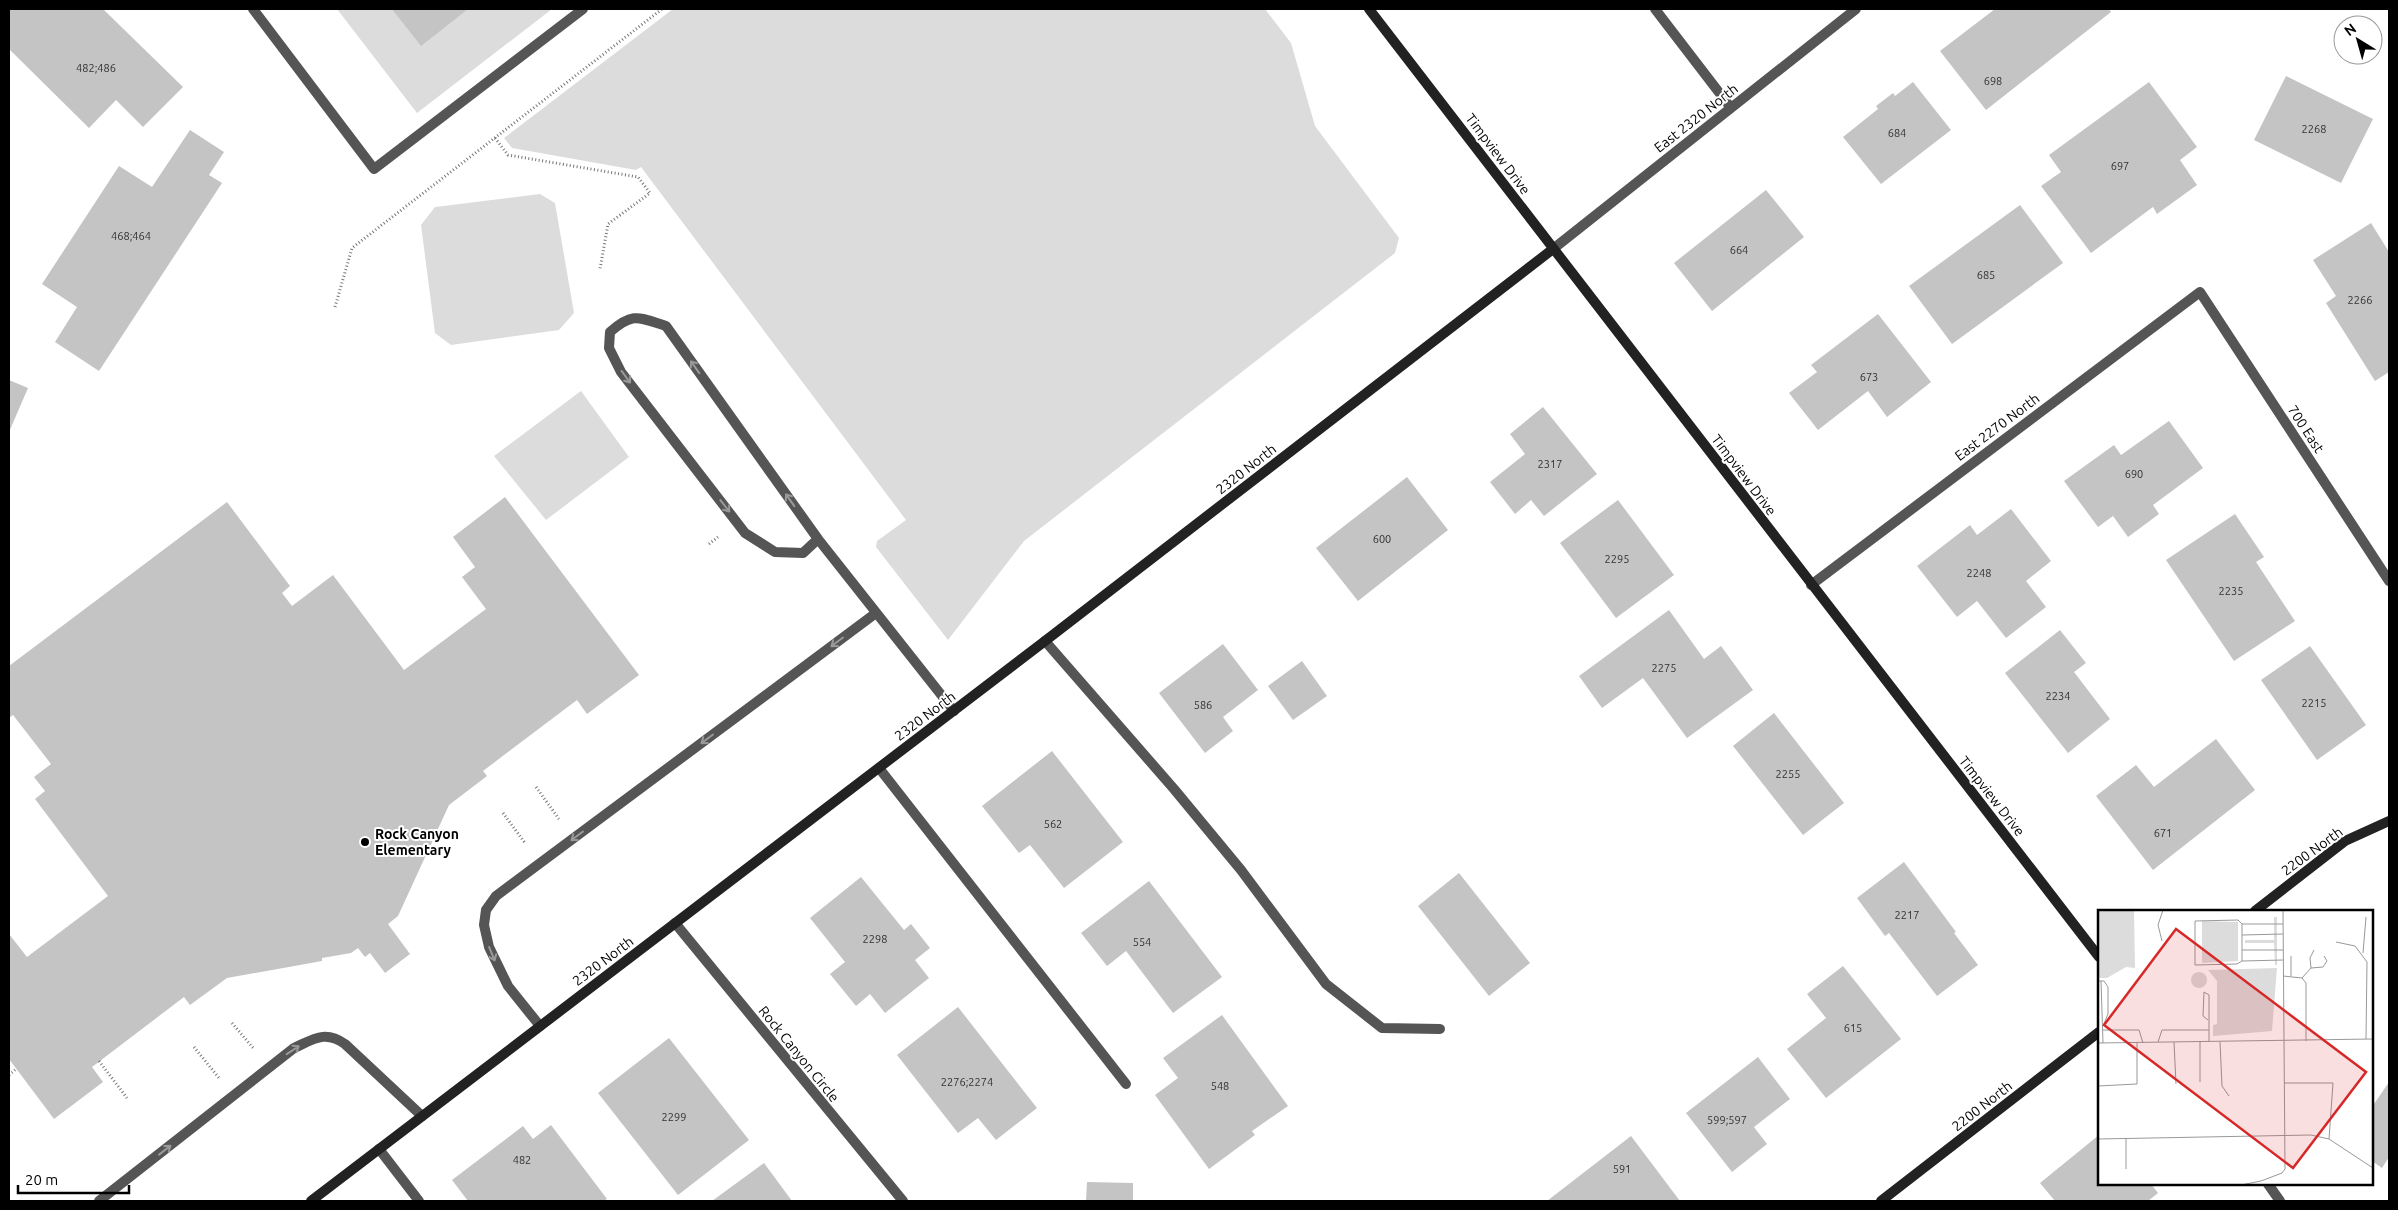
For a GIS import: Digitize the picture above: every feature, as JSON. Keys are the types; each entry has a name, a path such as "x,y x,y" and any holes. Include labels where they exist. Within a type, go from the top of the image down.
{"street":[{"path":"253,9 374,169 583,9"},
{"name":"Timpview Drive","path":"1369,9 2098,956"},
{"path":"1655,9 1731,108"},
{"name":"East 2320 North","path":"1553,249 1856,9"},
{"name":"2320 North","path":"311,1201 954,711 1553,249"},
{"name":"East 2270 North","path":"1811,585 2200,292"},
{"name":"700 East","path":"2200,292 2389,581"},
{"path":"818,539 803,553 775,552 745,533 622,372 609,348 610,332 625,319 642,318 666,326 818,539 954,711"},
{"path":"540,1026 508,986 489,947 484,925 486,910 496,896 876,613"},
{"path":"1045,641 1180,796 1241,870 1326,984 1382,1028 1440,1028"},
{"path":"879,768 1126,1084"},
{"name":"2200 North","path":"2256,910 2344,841 2389,821"},
{"name":"Rock Canyon Circle","path":"675,923 903,1201"},
{"name":"2200 North","path":"1881,1201 2098,1033"},
{"path":"99,1201 294,1048 317,1038 334,1036 345,1044 422,1116"},
{"path":"379,1149 419,1201"},
{"path":"2269,1185 2280,1201"}],"path":[{"path":"336,307 352,248 662,9"},
{"path":"495,138 508,155 638,177 650,193 608,224 600,269"},
{"path":"536,787 574,838"},
{"path":"503,813 540,864"},
{"path":"232,1023 269,1068"},
{"path":"194,1047 234,1095"},
{"path":"99,1062 127,1098"},
{"path":"9,1075 16,1069"}],"shaded area":[{"path":"337,9 552,9 417,113"},
{"path":"673,9 1265,9 1291,43 1315,126 1399,238 1395,253 1024,541 948,640 876,547 877,541 906,520 641,167 636,170 512,148 504,138"},
{"path":"540,194 555,203 574,313 559,330 451,345 435,333 421,225 435,207"},
{"path":"581,391 629,457 546,520 494,456"}],"building":[{"path":"9,9 103,9 183,87 143,127 116,100 89,128 9,49"},
{"path":"392,9 468,9 421,46"},
{"path":"1995,9 2109,9 2111,12 1986,110 1940,51"},
{"path":"2286,76 2373,119 2341,183 2254,140"},
{"path":"1913,82 1951,130 1881,184 1843,137 1878,109 1876,106 1893,93 1895,96"},
{"path":"2149,82 2197,147 2180,160 2197,185 2157,214 2153,207 2091,253 2041,186 2061,172 2049,155"},
{"path":"190,130 224,152 209,175 222,183 99,371 55,342 77,307 42,284 119,166 152,187"},
{"path":"1766,190 1804,237 1712,311 1674,263"},
{"path":"2020,205 2063,263 1952,344 1909,286"},
{"path":"2371,223 2389,252 2389,372 2375,381 2326,303 2336,296 2313,260"},
{"path":"1878,314 1931,382 1887,417 1868,391 1818,430 1789,393 1817,372 1811,365"},
{"path":"9,380 28,388 9,432"},
{"path":"1543,407 1597,474 1544,516 1531,500 1515,514 1490,482 1525,454 1510,434"},
{"path":"2169,421 2203,468 2153,505 2159,514 2128,537 2113,516 2098,527 2064,481 2114,445 2121,455"},
{"path":"1407,477 1448,530 1358,601 1316,548"},
{"path":"505,497 639,675 587,714 577,700 483,771 487,776 449,805 398,916 388,924 410,954 385,973 370,953 365,957 358,948 351,953 322,958 322,961 227,978 190,1005 184,997 92,1067 103,1082 54,1119 9,1059 9,934 27,957 108,896 35,799 45,791 34,777 51,764 13,715 9,718 9,666 227,502 290,586 282,593 292,606 333,575 404,670 486,609 462,577 475,567 453,537"},
{"path":"1618,500 1674,575 1616,618 1560,543"},
{"path":"2011,509 2051,561 2026,581 2046,607 2006,638 1977,601 1957,617 1917,566 1970,525 1977,535"},
{"path":"2235,514 2264,557 2256,562 2295,621 2234,661 2166,560"},
{"path":"1669,610 1704,659 1721,646 1753,690 1687,738 1643,678 1602,708 1579,676"},
{"path":"2060,630 2086,663 2074,672 2110,719 2068,753 2005,673"},
{"path":"1223,644 1258,690 1223,717 1233,731 1205,753 1159,693"},
{"path":"2310,646 2366,725 2317,760 2261,680"},
{"path":"1302,661 1327,696 1293,720 1268,686"},
{"path":"1774,713 1844,803 1803,835 1733,746"},
{"path":"2216,739 2255,790 2153,870 2096,796 2136,765 2154,787"},
{"path":"1052,751 1123,842 1064,888 1030,845 1019,853 982,806"},
{"path":"1904,862 1978,965 1937,996 1889,933 1885,936 1857,898"},
{"path":"1459,873 1530,963 1489,996 1418,906"},
{"path":"861,877 904,930 911,924 930,948 915,960 929,978 885,1013 870,994 856,1006 830,974 845,962 810,918"},
{"path":"1149,881 1222,977 1173,1013 1126,951 1107,966 1081,933"},
{"path":"1843,966 1901,1039 1826,1098 1787,1049 1826,1018 1807,994"},
{"path":"958,1007 1037,1108 996,1140 978,1118 958,1133 897,1055"},
{"path":"1222,1015 1288,1106 1252,1131 1255,1135 1209,1169 1155,1095 1178,1078 1163,1058"},
{"path":"669,1038 749,1140 678,1195 598,1093"},
{"path":"1758,1057 1790,1099 1754,1127 1767,1144 1732,1172 1686,1113"},
{"path":"2389,1082 2389,1157 2382,1168 2373,1162 2373,1106"},
{"path":"551,1125 607,1199 603,1201 468,1201 452,1180 523,1126 533,1139"},
{"path":"1631,1136 1680,1201 1547,1201"},
{"path":"2098,1136 2098,1185 2152,1185 2158,1193 2148,1201 2055,1201 2040,1183"},
{"path":"764,1163 792,1201 712,1201"},
{"path":"1087,1182 1133,1183 1133,1201 1086,1201"}],"place":[{"name":"Rock Canyon Elementary","path":"365,842"}]}
